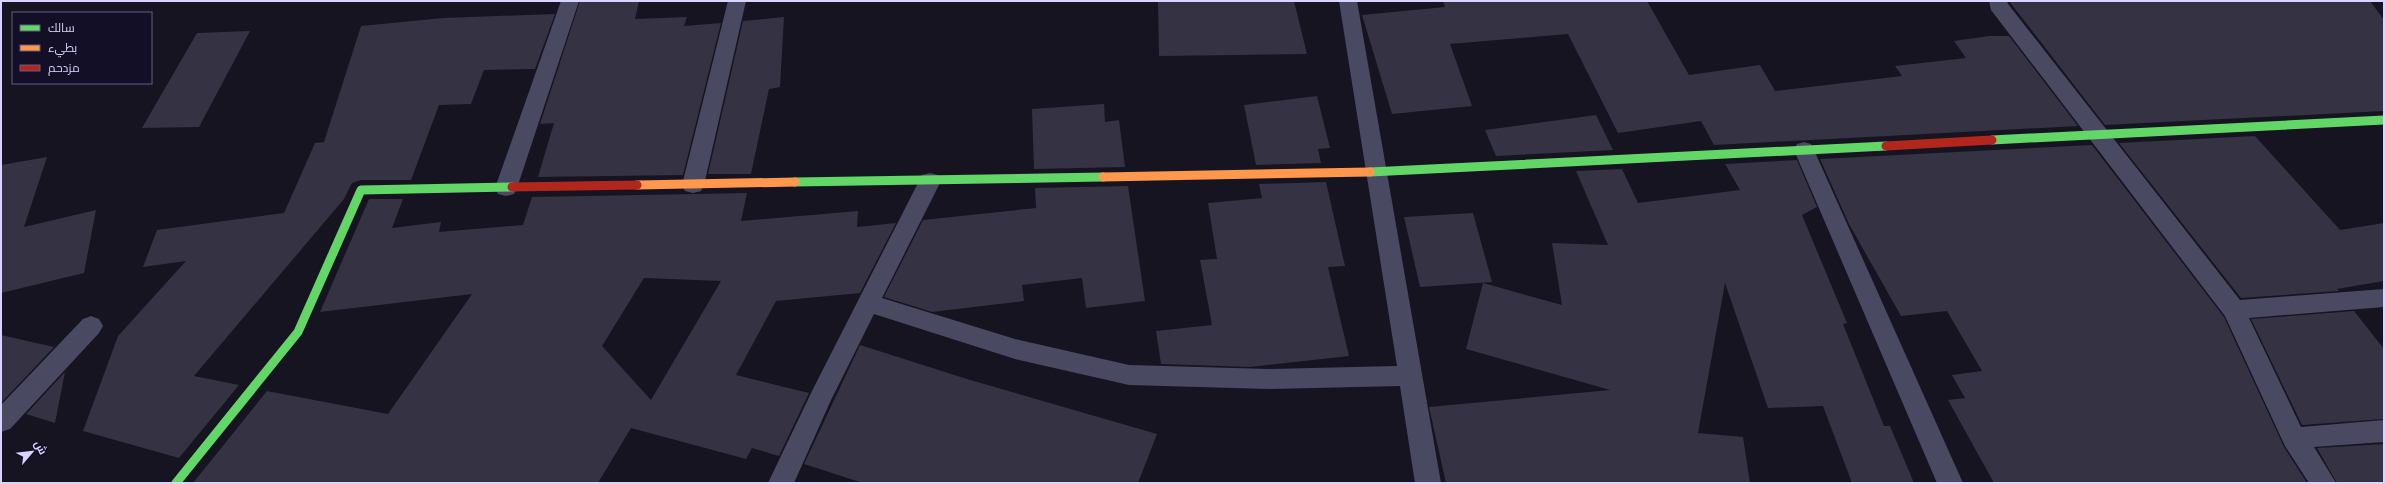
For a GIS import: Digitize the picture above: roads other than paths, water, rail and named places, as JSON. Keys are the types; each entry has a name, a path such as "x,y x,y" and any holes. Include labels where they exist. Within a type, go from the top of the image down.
{"street":[{"path":"506,188 570,1"},
{"path":"693,185 737,1"},
{"path":"1348,1 1428,483"},
{"path":"1998,1 1998,5 2097,135 2234,310 2294,438 2323,483"},
{"path":"176,483 298,332 361,190 1376,172 2384,120"},
{"path":"1804,150 1950,483"},
{"path":"781,483 821,396 930,181"},
{"path":"2234,310 2384,298"},
{"path":"868,303 1015,349 1129,375 1269,380 1410,376"},
{"path":"1,421 91,326"},
{"path":"2294,438 2384,431"}]}
